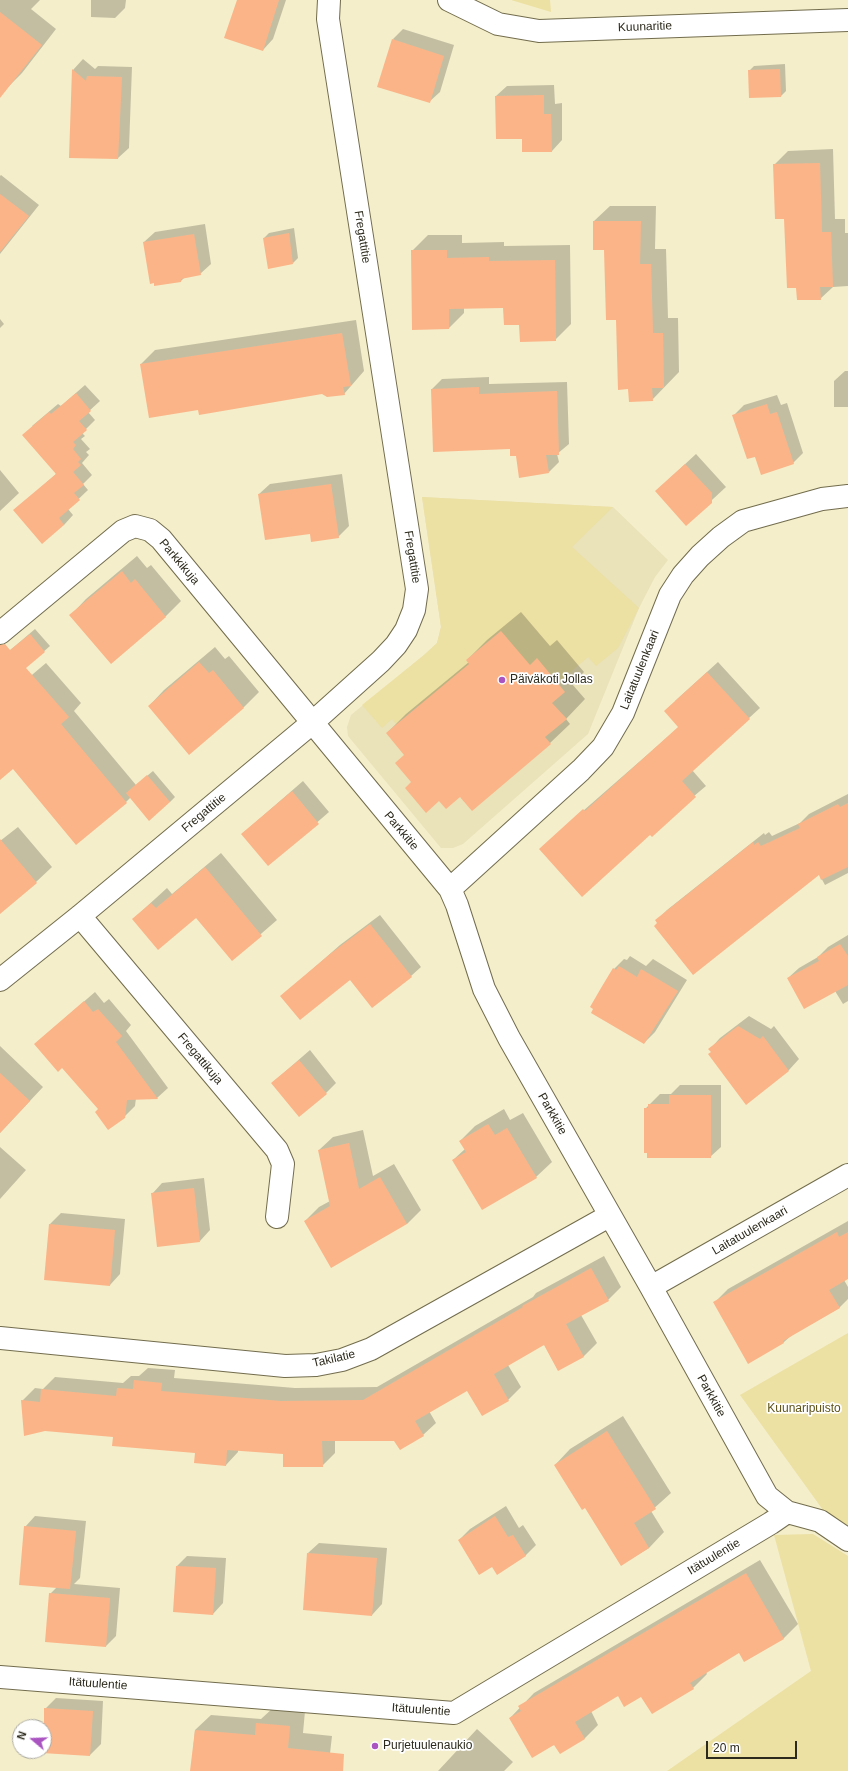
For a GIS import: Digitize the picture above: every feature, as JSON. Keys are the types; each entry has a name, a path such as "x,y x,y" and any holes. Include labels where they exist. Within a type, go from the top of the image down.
{"street":[{"name":"Fregattitie","path":"0,980 80,916 312,723 396,645 406,630 414,610 417,589 328,19 329,0"},
{"name":"Kuunaritie","path":"449,0 498,24 539,31 848,20"},
{"name":"Laitatuulenkaari","path":"450,889 581,770 603,747 624,713 670,595 683,575 700,556 720,537 743,521 822,499 848,496"},
{"name":"Parkkikuja","path":"0,633 123,531 135,526 150,530 161,539 312,723"},
{"name":"Parkkitie","path":"312,723 450,889 457,905 484,990 509,1038 651,1287 767,1496 787,1512"},
{"name":"Fregattikuja","path":"80,916 277,1150 283,1164 277,1216"},
{"name":"Laitatuulenkaari","path":"651,1287 848,1175"},
{"name":"Takilatie","path":"0,1338 285,1366 316,1365 342,1360 371,1349 610,1216"},
{"path":"787,1512 820,1521 848,1540"},
{"name":"Itätuulentie","path":"0,1677 454,1713 787,1512"}],"shaded area":[{"name":"Päiväkoti Jollas","path":"422,497 613,507 668,560 655,577 639,608 588,734 463,844 453,848 441,848 348,736 347,727 351,715 437,643 441,627"}],"green space":[{"path":"511,0 550,0 551,12"},
{"path":"422,497 613,507 572,547 639,608 618,648 596,666 588,657 558,683 537,659 506,685 513,646 500,631 466,660 469,664 447,683 446,739 418,705 396,724 392,719 382,728 362,705 437,643 441,627"},
{"name":"Kuunaripuisto","path":"848,1333 848,1526 823,1510 740,1395"},
{"path":"813,1534 848,1556 848,1771 667,1771 811,1671 774,1535"}],"building":[{"path":"237,0 279,0 263,51 224,38"},
{"path":"0,12 42,45 0,98"},
{"path":"392,39 444,56 430,103 377,87"},
{"path":"72,69 86,81 87,76 122,77 118,159 69,158"},
{"path":"780,69 781,97 749,98 748,70"},
{"path":"544,95 544,114 551,114 552,152 522,152 522,139 496,139 495,96"},
{"path":"820,163 822,232 831,232 833,287 820,287 821,300 797,300 796,288 787,288 784,219 775,219 773,164"},
{"path":"0,194 29,216 0,252"},
{"path":"593,221 641,221 640,264 651,264 653,333 663,333 664,388 652,388 653,401 629,402 628,389 618,390 616,320 606,320 604,250 593,250"},
{"path":"289,233 293,264 268,269 263,238"},
{"path":"194,234 201,275 181,279 181,282 154,286 154,283 150,284 143,242"},
{"path":"411,250 447,250 447,258 489,257 489,261 555,260 556,341 520,342 519,325 504,325 503,308 449,309 449,329 412,330"},
{"path":"342,333 351,386 343,387 345,395 327,397 322,394 199,415 198,410 149,418 140,364"},
{"path":"479,387 479,394 557,391 559,455 546,455 549,473 519,478 516,456 510,456 510,449 433,452 431,389"},
{"path":"76,393 91,411 79,421 87,430 73,442 76,445 73,449 81,459 78,462 81,465 73,472 84,485 74,493 80,500 59,518 64,525 42,544 13,510 56,474 22,435 49,412 51,414"},
{"path":"767,404 770,414 777,412 794,464 761,475 755,457 747,459 732,415"},
{"path":"685,464 712,493 712,503 686,526 655,491"},
{"path":"331,484 339,538 311,542 310,534 265,540 258,494"},
{"path":"122,571 131,583 135,579 166,617 111,664 69,615"},
{"path":"501,631 530,665 537,658 565,692 552,703 567,719 545,737 551,744 472,811 460,797 446,809 439,801 426,813 405,788 411,782 395,763 404,755 386,733 469,664 466,660"},
{"path":"30,634 45,652 26,668 69,717 61,724 127,803 76,845 13,769 0,780 0,645 5,644 10,650"},
{"path":"199,662 209,673 213,670 244,708 189,755 148,706"},
{"path":"707,672 750,719 682,781 696,797 652,837 650,835 582,897 539,849 583,809 585,811 678,727 664,711"},
{"path":"147,775 170,802 149,821 126,793"},
{"path":"292,791 319,824 268,866 241,834"},
{"path":"848,803 848,867 821,880 819,875 693,975 654,926 657,923 655,920 753,842 754,845 758,842 761,846 800,828 798,824 838,804 840,807"},
{"path":"0,839 37,883 0,914"},
{"path":"205,867 262,936 232,961 196,918 158,950 132,919 151,903 156,908"},
{"path":"370,924 412,977 372,1008 350,980 300,1020 280,996 330,954"},
{"path":"840,944 848,956 848,985 804,1009 787,978 819,961 817,957"},
{"path":"619,966 637,977 641,969 678,991 644,1044 591,1013 593,1009 590,1007 601,988 613,968 616,970"},
{"path":"84,1001 93,1012 98,1009 122,1036 116,1042 158,1099 127,1100 125,1118 108,1130 95,1112 98,1109 62,1068 58,1072 34,1044"},
{"path":"738,1026 760,1039 763,1036 789,1071 746,1105 708,1054 711,1052 708,1049"},
{"path":"299,1060 327,1094 299,1117 271,1083"},
{"path":"0,1073 30,1101 0,1133"},
{"path":"669,1095 711,1095 711,1158 647,1158 647,1153 644,1153 644,1108 648,1108 648,1104 669,1104"},
{"path":"488,1124 495,1135 507,1128 537,1178 482,1210 452,1160 466,1152 459,1141"},
{"path":"349,1143 359,1189 380,1177 407,1224 331,1268 304,1221 330,1206 318,1150"},
{"path":"194,1188 200,1242 157,1247 151,1193"},
{"path":"49,1224 115,1230 110,1286 44,1280"},
{"path":"837,1232 839,1237 848,1232 848,1279 829,1290 840,1308 783,1341 784,1343 748,1364 713,1302"},
{"path":"591,1268 609,1301 566,1324 584,1357 558,1371 544,1345 494,1374 509,1401 482,1416 467,1391 415,1421 424,1436 400,1450 394,1441 322,1441 323,1467 283,1467 283,1454 227,1450 226,1466 194,1463 195,1453 112,1446 113,1437 45,1431 24,1436 21,1400 40,1402 41,1389 116,1396 117,1388 133,1389 134,1380 162,1383 161,1391 281,1401 363,1400 523,1307 522,1306"},
{"path":"607,1431 656,1509 634,1523 649,1548 621,1566 585,1508 582,1510 554,1465"},
{"path":"495,1516 508,1537 513,1535 526,1556 497,1575 492,1567 479,1575 458,1540"},
{"path":"24,1526 76,1531 70,1589 19,1585"},
{"path":"307,1553 377,1558 372,1616 303,1610"},
{"path":"176,1566 216,1568 213,1615 173,1612"},
{"path":"746,1573 784,1639 744,1662 739,1653 690,1683 694,1689 652,1714 641,1697 624,1707 618,1696 575,1722 585,1739 560,1754 554,1745 532,1758 509,1718 521,1711 518,1706"},
{"path":"49,1593 110,1598 106,1647 45,1642"},
{"path":"44,1708 93,1711 90,1756 52,1754 52,1719 44,1719"},
{"path":"256,1723 290,1726 288,1748 344,1754 343,1771 190,1771 195,1730 255,1735"}],"place":[{"name":"Päiväkoti Jollas","path":"502,680"},
{"name":"Purjetuulenaukio","path":"375,1746"}]}
